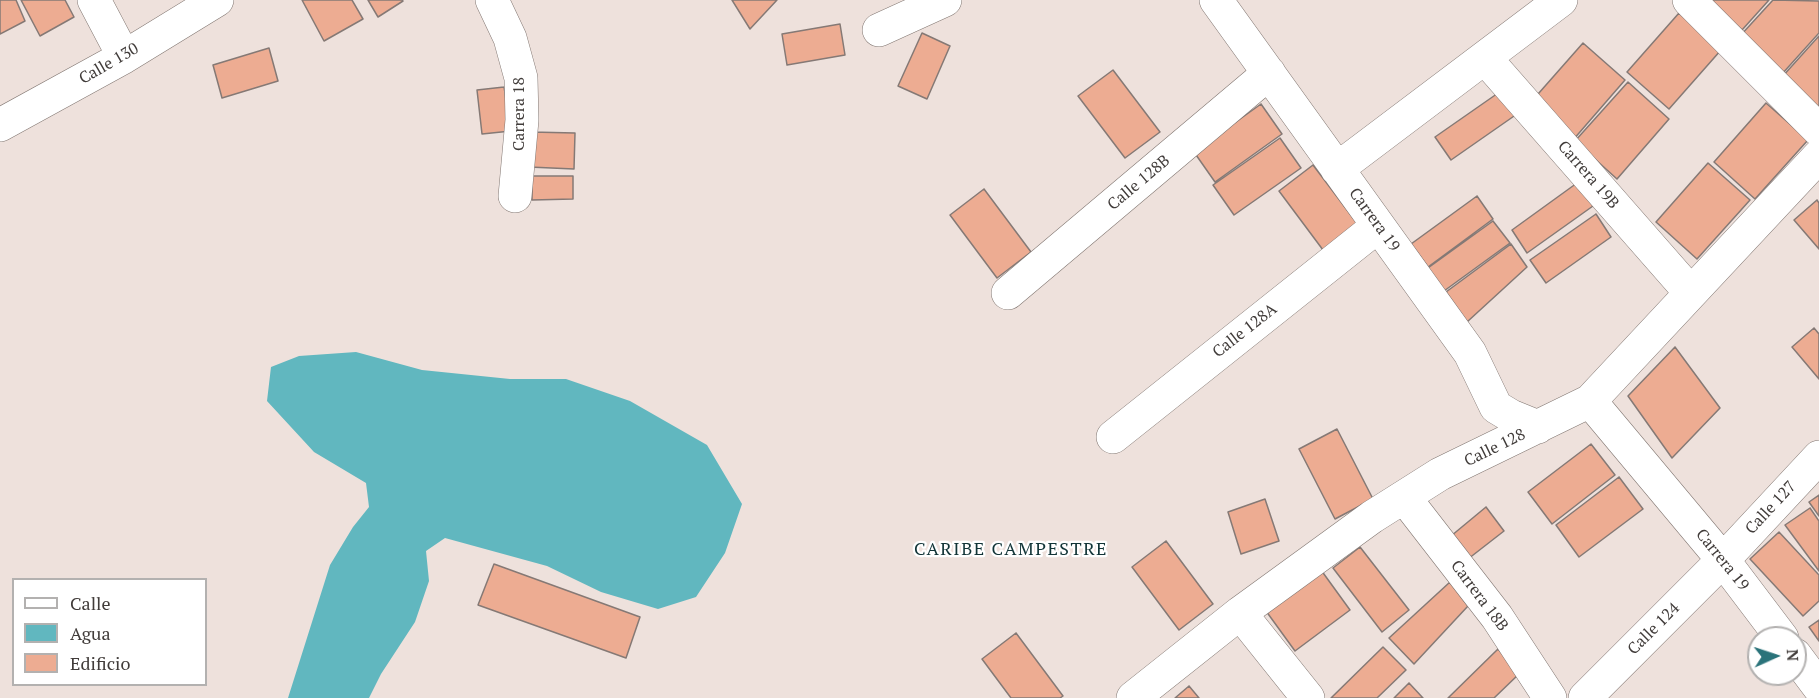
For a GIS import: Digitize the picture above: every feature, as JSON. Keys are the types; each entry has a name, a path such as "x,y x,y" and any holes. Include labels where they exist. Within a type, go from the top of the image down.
{"street":[{"path":"94,0 124,57"},
{"name":"Calle 130","path":"0,125 124,57 217,0"},
{"name":"Carrera 18","path":"492,0 510,38 521,78 522,120 515,196"},
{"path":"879,30 945,0"},
{"name":"Carrera 19","path":"1216,0 1470,353 1496,406 1511,416 1538,427"},
{"path":"1337,169 1561,0"},
{"path":"1689,0 1819,130"},
{"name":"Carrera 19B","path":"1485,58 1691,293"},
{"name":"Calle 128B","path":"1008,293 1269,74"},
{"name":"Calle 128","path":"1133,698 1240,614 1404,497 1440,474 1590,401 1819,156"},
{"name":"Calle 128A","path":"1113,436 1378,226"},
{"name":"Carrera 19","path":"1590,401 1723,560 1773,626"},
{"name":"Calle 127","path":"1723,560 1819,457"},
{"name":"Carrera 18B","path":"1404,497 1497,617 1550,698"},
{"name":"Calle 124","path":"1586,698 1723,560"},
{"path":"1240,614 1308,698"},
{"path":"1807,671 1819,687"}],"water":[{"path":"356,352 422,370 510,379 566,379 630,401 707,445 742,504 725,553 696,597 658,609 601,592 547,566 445,538 426,551 429,581 415,622 381,674 369,698 288,698 330,565 353,527 369,507 366,483 314,452 267,401 271,367 299,356"}],"building":[{"path":"0,0 16,0 25,21 0,34"},
{"path":"21,0 65,0 74,17 40,36"},
{"path":"302,0 352,0 363,19 324,41"},
{"path":"368,0 402,0 403,1 378,17"},
{"path":"732,0 777,0 750,29"},
{"path":"1708,0 1769,0 1742,30"},
{"path":"1773,0 1819,1 1819,33 1782,74 1740,36"},
{"path":"1679,13 1721,50 1669,109 1627,72"},
{"path":"840,24 845,55 787,65 782,34"},
{"path":"922,33 950,46 927,99 898,86"},
{"path":"1819,36 1819,109 1782,77"},
{"path":"1583,43 1625,80 1573,140 1531,102"},
{"path":"269,48 278,81 222,98 213,65"},
{"path":"1113,70 1160,132 1125,158 1078,96"},
{"path":"1628,82 1669,119 1617,179 1575,141"},
{"path":"504,87 511,131 482,134 477,90"},
{"path":"1501,91 1517,114 1451,160 1435,137"},
{"path":"1766,103 1808,140 1755,199 1714,162"},
{"path":"1261,104 1282,134 1215,182 1194,152"},
{"path":"531,132 575,133 574,169 529,167"},
{"path":"1280,138 1301,168 1234,215 1213,185"},
{"path":"1708,163 1750,200 1697,259 1656,222"},
{"path":"1313,165 1360,227 1326,254 1279,191"},
{"path":"532,176 573,176 573,199 532,200"},
{"path":"1577,183 1593,206 1527,253 1512,230"},
{"path":"984,189 1031,252 997,278 950,215"},
{"path":"1477,196 1493,219 1428,267 1411,244"},
{"path":"1817,200 1819,203 1819,249 1794,220"},
{"path":"1596,214 1611,237 1546,283 1530,260"},
{"path":"1493,221 1510,243 1444,291 1428,268"},
{"path":"1511,244 1527,267 1467,322 1446,292"},
{"path":"1814,328 1819,334 1819,379 1792,347"},
{"path":"1675,347 1720,408 1672,458 1628,396"},
{"path":"1337,429 1373,499 1335,519 1299,449"},
{"path":"1591,444 1615,475 1552,524 1528,492"},
{"path":"1619,477 1643,509 1579,557 1556,525"},
{"path":"1819,495 1819,516 1809,502"},
{"path":"1265,499 1279,541 1241,554 1228,512"},
{"path":"1486,507 1504,531 1468,559 1451,536"},
{"path":"1810,508 1819,521 1819,571 1785,525"},
{"path":"1779,532 1819,575 1819,601 1803,616 1750,559"},
{"path":"1166,541 1213,604 1179,630 1132,567"},
{"path":"1360,547 1409,610 1382,632 1333,568"},
{"path":"494,564 640,617 626,658 478,605"},
{"path":"1321,570 1350,610 1295,651 1266,611"},
{"path":"1450,582 1468,606 1414,664 1389,638"},
{"path":"1819,620 1819,641 1809,627"},
{"path":"1016,633 1063,696 1060,698 1011,698 982,659"},
{"path":"1383,647 1406,670 1377,698 1331,698"},
{"path":"1498,649 1520,673 1494,698 1448,698"},
{"path":"1409,683 1423,698 1394,698"},
{"path":"1189,686 1199,698 1175,698"}],"district":[{"name":"CARIBE CAMPESTRE","path":"1011,550"}]}
